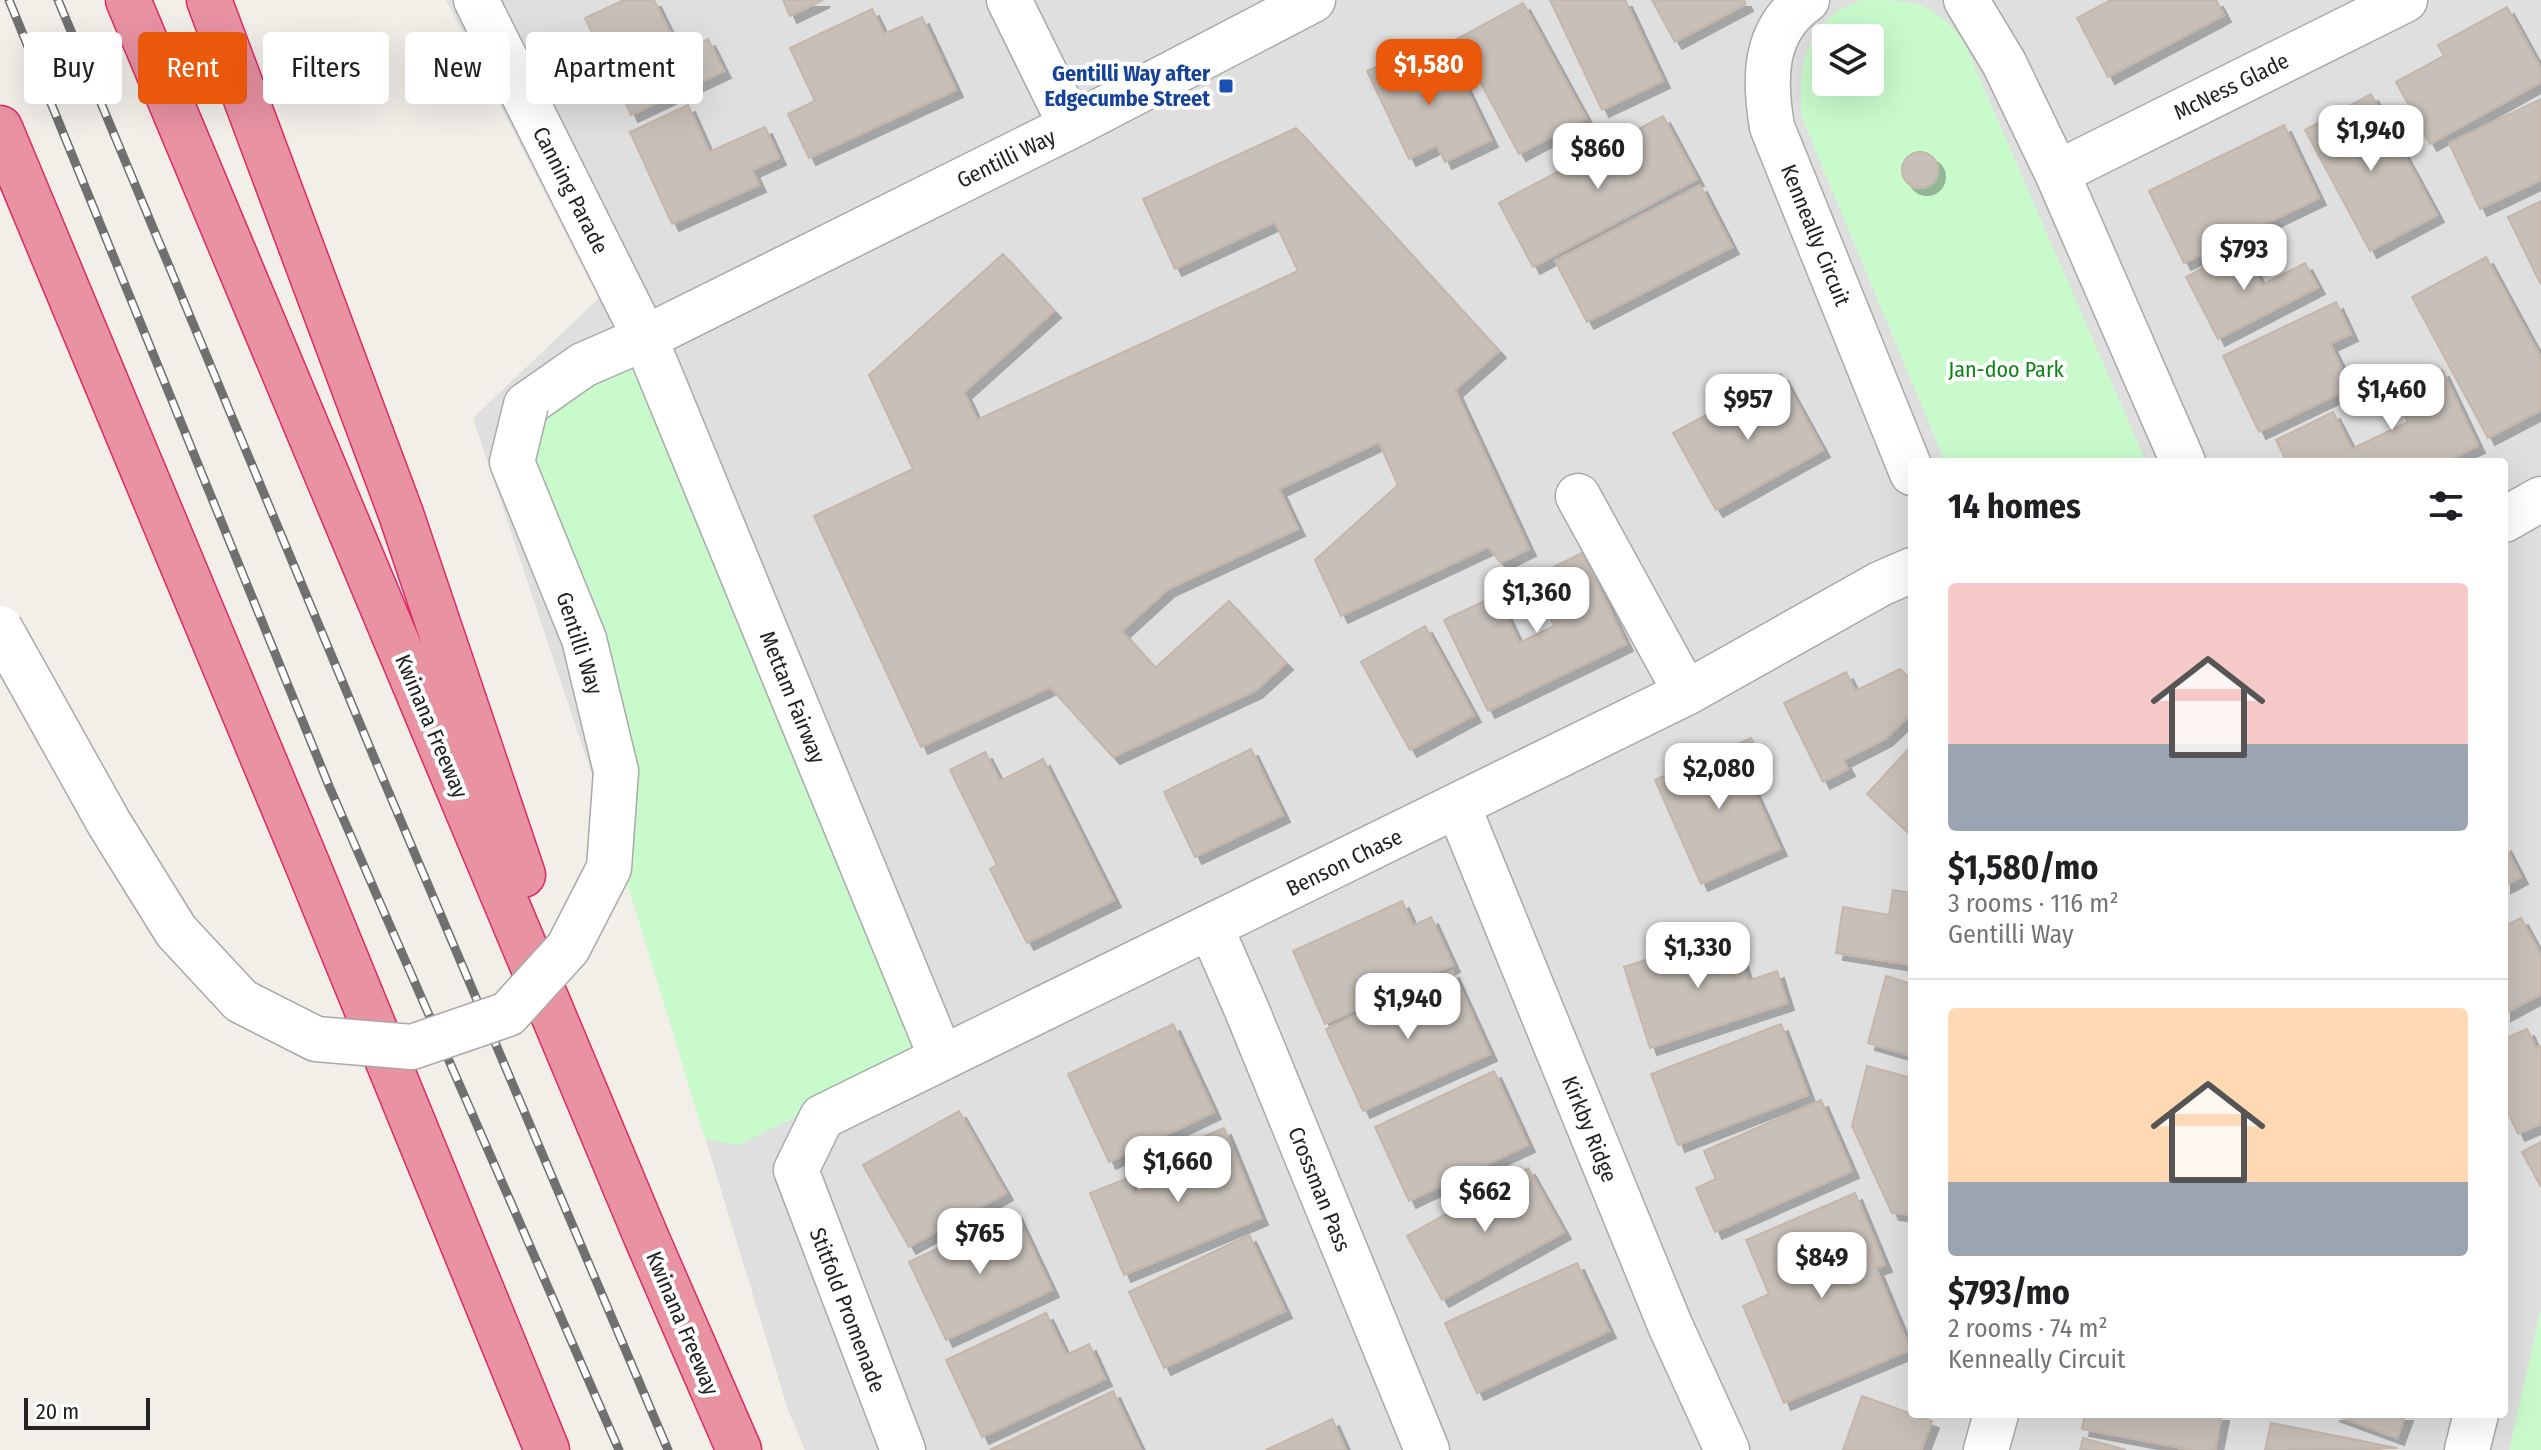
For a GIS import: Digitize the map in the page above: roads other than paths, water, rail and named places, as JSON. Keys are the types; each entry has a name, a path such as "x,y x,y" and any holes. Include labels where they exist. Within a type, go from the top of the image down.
{"highway":[{"name":"Kwinana Freeway","path":"128,0 647,1239 739,1450"},
{"path":"209,0 401,514 647,1239"},
{"path":"0,128 547,1450"},
{"path":"0,200 126,430"}],"street":[{"name":"Canning Parade","path":"476,0 645,338"},
{"path":"1009,0 1071,126"},
{"name":"Gentilli Way","path":"0,628 109,823 176,931 241,1001 316,1039 412,1047 508,1014 568,948 609,868 616,771 584,639 512,462 526,405 583,365 645,338 1071,126 1313,0"},
{"name":"Kenneally Circuit","path":"1807,0 1793,10 1771,49 1766,87 1772,127 1908,463"},
{"path":"1966,0 2004,63 2057,173 2181,458"},
{"name":"McNess Glade","path":"2057,173 2405,0"},
{"name":"Mettam Fairway","path":"645,338 941,1057"},
{"path":"1578,496 1686,693"},
{"path":"2508,518 2541,499"},
{"name":"Benson Chase","path":"796,1170 822,1117 1686,693 1880,584 1908,572"},
{"name":"Kirkby Ridge","path":"1458,806 1670,1325 1727,1450"},
{"name":"Crossman Pass","path":"1211,928 1427,1450"},
{"name":"Stitfold Promenade","path":"796,1170 903,1450"},
{"path":"1986,1450 1995,1418"},
{"path":"2467,1450 2475,1418"}],"railway":[{"path":"9,0 329,786 619,1450"},
{"path":"58,0 378,767 668,1450"}],"place":[{"name":"Gentilli Way after Edgecumbe Street","path":"1226,86"}],"park label":[{"name":"Jan-doo Park","path":"2006,369"}]}
